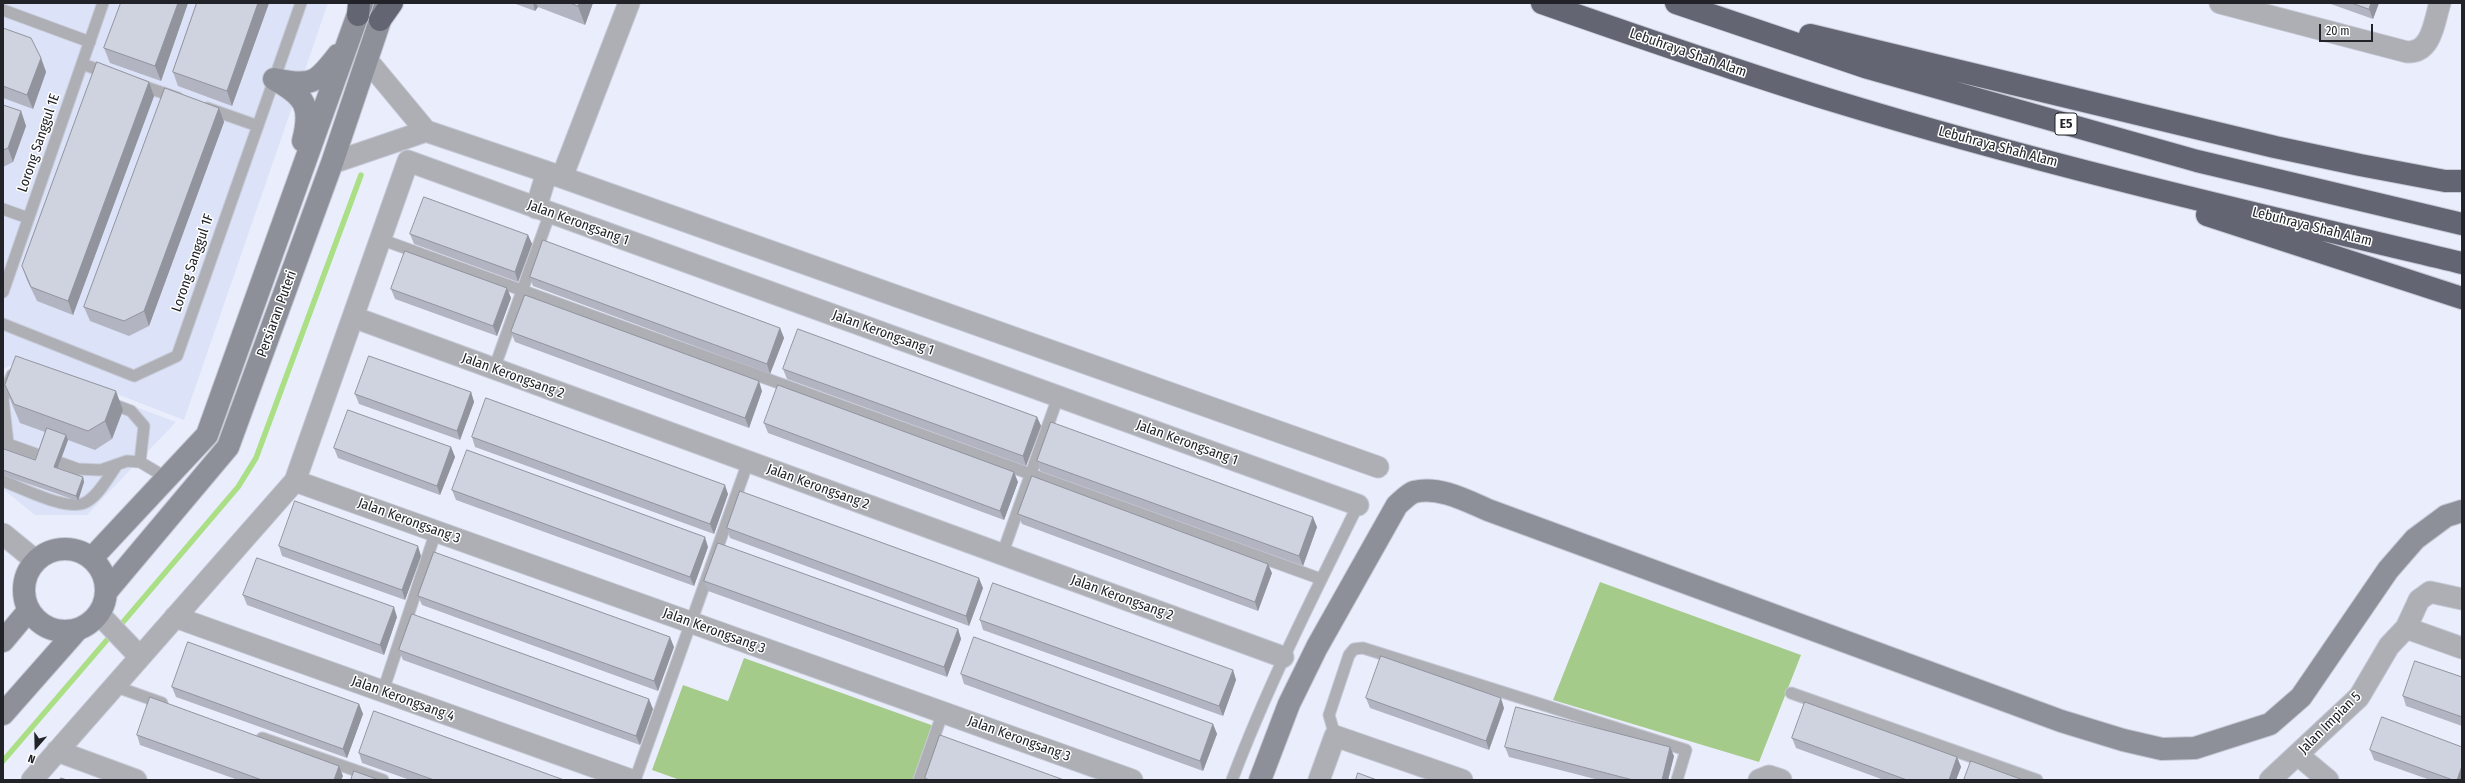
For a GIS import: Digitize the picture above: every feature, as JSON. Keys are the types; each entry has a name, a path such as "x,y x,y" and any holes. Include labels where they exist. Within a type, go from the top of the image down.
{"highway":[{"name":"Lebuhraya Shah Alam","path":"1542,3 1834,101 2014,152 2262,216 2462,263"},
{"path":"1677,3 2275,147 2419,176 2462,181"},
{"name":"E5","path":"1677,3 1868,68 2197,162 2462,224"},
{"path":"2014,152 2462,298"}],"street":[{"path":"543,210 555,175 629,3"},
{"path":"2230,4 2407,52 2416,53 2426,45 2440,3"},
{"name":"Persiaran Puteri","path":"92,558 207,435 360,7"},
{"name":"Persiaran Puteri","path":"107,590 228,447 332,163 386,9"},
{"path":"274,79 296,84 309,83 322,76 349,40"},
{"path":"367,60 426,131 555,175 1378,467"},
{"path":"274,79 294,91 302,99 306,108 307,125 278,235"},
{"path":"332,163 426,131"},
{"name":"Jalan Kerongsang 1","path":"380,239 408,162 1358,505"},
{"path":"32,780 295,481 380,239"},
{"name":"Jalan Kerongsang 2","path":"353,317 1283,657"},
{"name":"Jalan Kerongsang 3","path":"295,481 1132,780"},
{"path":"1260,780 1289,704 1317,647 1397,506 1412,492 1428,491 1451,494 1495,512 2061,721 2123,740 2162,749 2195,748 2270,724 2301,697 2388,570 2415,539 2446,516 2462,511"},
{"path":"3,534 36,561"},
{"path":"111,626 90,624 78,629 63,631 50,628 38,621 29,610 24,590 25,580 36,561 45,554 57,550 69,549 81,552 92,558 100,568 107,590 105,603 111,626 140,657"},
{"name":"Jalan Impian 5","path":"2270,780 2359,697 2389,646 2406,628 2418,600 2430,592 2462,599"},
{"path":"3,641 29,610"},
{"name":"Jalan Kerongsang 4","path":"175,617 631,780"},
{"path":"2406,628 2462,648"},
{"path":"3,714 78,629"},
{"path":"1319,780 1335,736 1462,780"},
{"path":"57,751 136,780"},
{"path":"2298,755 2328,780"},
{"path":"1759,780 1769,776 1781,780"}],"lane":[{"name":"Lorong Sanggul 1E","path":"3,292 103,3"},
{"name":"Lorong Sanggul 1F","path":"3,324 134,376 177,356 301,3"},
{"path":"3,10 90,42"},
{"path":"82,64 258,126"},
{"path":"3,209 28,218"},
{"path":"494,369 522,290 543,210"},
{"path":"380,239 1321,579"},
{"path":"3,455 8,444 3,399 12,375 18,372 24,372"},
{"path":"1002,554 1058,397"},
{"path":"95,398 131,411 140,420 144,426 140,462"},
{"path":"8,444 78,469 101,470 127,461 140,462 167,478"},
{"path":"635,780 748,462"},
{"path":"3,480 55,501 72,506 79,505 93,496 118,464"},
{"path":"1232,780 1254,721 1283,657 1358,505"},
{"path":"383,691 436,531"},
{"path":"1335,736 1329,715 1349,655 1354,649 1363,648 1686,750 1677,780"},
{"path":"114,686 173,707"},
{"path":"1791,693 2037,780"},
{"path":"919,780 943,712"},
{"path":"249,733 382,780"}],"shaded area":[{"path":"3,3 328,3 184,420 24,358 3,369"},
{"path":"24,365 176,422 87,515 35,515 3,489 3,376"}],"green space":[{"path":"1600,582 1801,655 1759,762 1553,700"},
{"path":"744,658 934,726 914,780 680,780 652,770 683,685 728,701"}],"building":[{"path":"121,3 178,3 155,66 104,48"},
{"path":"197,3 258,3 227,91 173,72"},
{"path":"571,3 579,3 578,6"},
{"path":"2352,3 2371,3 2369,9"},
{"path":"3,28 31,38 41,58 27,95 3,86"},
{"path":"97,62 149,82 68,301 31,287 22,266"},
{"path":"165,88 219,108 144,311 124,321 84,307"},
{"path":"3,105 21,111 8,148 3,150"},
{"path":"424,197 528,235 515,272 410,234"},
{"path":"543,240 780,328 767,364 530,277"},
{"path":"405,251 507,288 493,326 391,289"},
{"path":"525,295 759,381 745,418 511,332"},
{"path":"798,329 1037,417 1023,456 783,369"},
{"path":"16,356 116,391 105,421 88,431 14,404 5,385"},
{"path":"369,356 471,392 457,431 355,394"},
{"path":"778,385 1014,472 1000,511 764,423"},
{"path":"486,398 725,485 710,524 472,437"},
{"path":"348,410 451,447 437,486 334,448"},
{"path":"1051,422 1313,517 1299,556 1037,461"},
{"path":"47,428 66,435 54,467 83,477 76,496 3,470 4,449 35,460"},
{"path":"467,450 705,537 690,577 452,490"},
{"path":"1032,476 1268,564 1255,602 1018,514"},
{"path":"740,491 979,578 966,616 727,528"},
{"path":"295,501 418,546 402,590 279,546"},
{"path":"718,543 958,629 944,667 704,581"},
{"path":"434,552 670,637 654,681 418,596"},
{"path":"257,558 394,607 380,645 243,595"},
{"path":"993,583 1233,670 1219,706 980,620"},
{"path":"412,614 649,699 636,736 399,650"},
{"path":"974,637 1213,724 1200,761 961,674"},
{"path":"188,642 359,704 343,749 172,687"},
{"path":"1381,656 1501,698 1486,741 1366,698"},
{"path":"2415,661 2462,677 2462,717 2403,696"},
{"path":"150,697 339,766 334,780 262,780 137,735"},
{"path":"1805,702 1957,757 1949,780 1907,780 1792,738"},
{"path":"1516,707 1670,747 1662,780 1633,780 1505,747"},
{"path":"374,711 564,780 434,780 359,753"},
{"path":"2382,717 2462,747 2462,766 2457,780 2453,780 2370,750"},
{"path":"940,735 1064,780 929,780 925,778"},
{"path":"1971,761 2023,780 1964,780"},
{"path":"354,771 379,780 351,780"},
{"path":"1358,773 1377,780 1356,780"}],"waterway":[{"path":"118,628 238,487 256,458 361,175"},
{"path":"3,761 112,634"}]}
